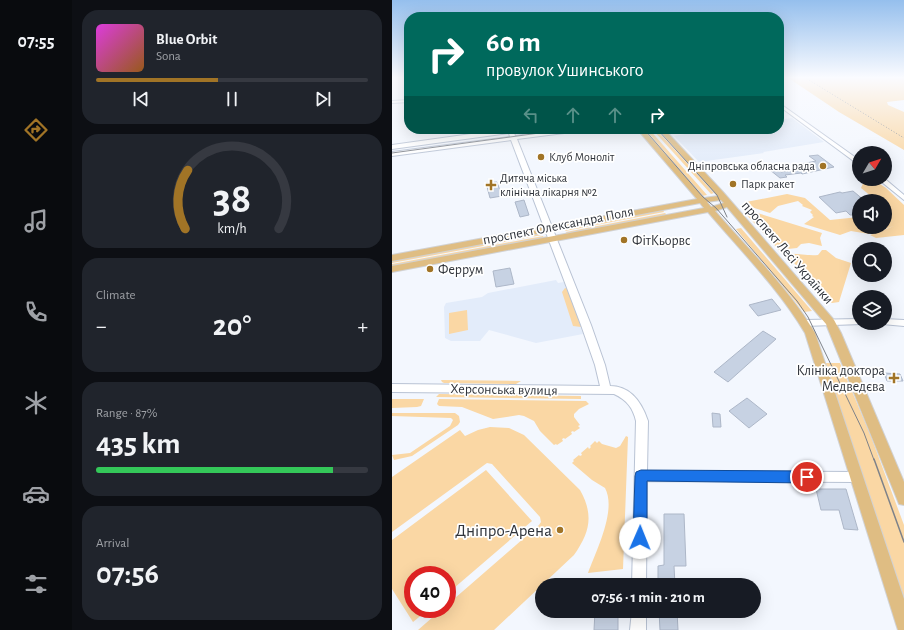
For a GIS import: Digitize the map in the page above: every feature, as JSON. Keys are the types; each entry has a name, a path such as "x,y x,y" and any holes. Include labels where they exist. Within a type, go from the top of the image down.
{"main road":[{"path":"644,134 782,293 805,323 810,333 904,624"},
{"name":"проспект Лесі Українки","path":"666,134 726,201 830,322 839,340 904,499"},
{"name":"проспект Олександра Поля","path":"392,258 702,201 726,201"},
{"name":"проспект Олександра Поля","path":"392,269 710,209 726,201"},
{"path":"675,206 681,214"}],"street":[{"path":"784,108 852,158"},
{"path":"392,147 482,134"},
{"path":"512,134 550,229 600,365 611,390 630,398 640,411 642,421 639,578"},
{"path":"392,154 543,134"},
{"path":"889,186 904,198"},
{"path":"805,323 852,322"},
{"path":"892,322 904,323"},
{"name":"Херсонська вулиця","path":"392,388 611,390"},
{"path":"641,476 856,477"},
{"path":"638,630 639,618"}],"shaded area":[{"path":"831,106 891,106 904,112 904,150"},
{"path":"792,118 824,142 763,152 764,153 699,162 674,136 685,134 784,134 784,119"},
{"path":"649,134 653,134 707,195 702,196"},
{"path":"657,134 661,134 714,193 711,194"},
{"path":"862,186 883,186 886,188 904,205 904,235 876,238 870,235 892,234 892,227 894,226 892,227 892,194 868,194 861,188"},
{"path":"787,194 805,198 830,220 852,218 852,231 840,235 804,224 814,217 810,212 812,210 802,206 803,205 798,201 778,206 770,213 751,207 746,202"},
{"path":"663,210 664,212 565,231 564,228"},
{"path":"751,211 822,233 820,238 822,246 809,243 801,244 797,248 779,250 745,213"},
{"path":"665,213 667,215 567,234 566,232"},
{"path":"741,228 812,311 804,312 736,229"},
{"path":"541,232 542,235 392,263 392,260"},
{"path":"543,236 544,238 392,267 392,264"},
{"path":"822,250 826,250 836,258 851,263 839,302 832,303 827,300 786,254 818,255"},
{"path":"556,280 558,283 564,282 583,334 536,343 489,330 480,341 451,341 445,338 444,307 446,303 482,297 488,293"},
{"path":"565,288 568,289 581,327 573,326 562,292"},
{"path":"467,310 468,330 449,334 449,313"},
{"path":"825,363 840,363 870,434 904,525 904,599"},
{"path":"441,380 521,381 516,384 444,383"},
{"path":"439,394 581,396 581,399 436,397"},
{"path":"392,399 424,399 421,406 392,408"},
{"path":"439,399 586,401 589,404 579,409 574,414 580,428 574,432 571,432 572,434 565,439 562,439 563,441 557,445 554,445 540,431 534,421 524,416 519,415 493,419 462,407 439,406 437,404"},
{"path":"392,413 455,413 459,416 460,422 458,425 412,456 394,460 392,455 410,453 450,426 453,420 451,418 392,416"},
{"name":"Дніпро-Арена","path":"490,427 509,428 524,435 580,490 587,507 587,531 574,555 549,578 535,578 535,592 494,630 418,630 432,618 456,618 456,597 541,522 540,517 492,464 487,463 392,532 392,477 460,430 465,436 478,430"},
{"path":"626,436 628,437 623,569 588,573 607,519 609,507 608,497 605,488 592,480 572,463 574,461 573,460 579,455 582,455 581,453 588,447 589,449 595,441 597,443 599,441 602,444 616,448 620,446"},
{"path":"486,470 532,521 456,586 456,566 404,566 404,608 392,589 392,540"},
{"path":"410,618 418,618 413,622"}],"building":[{"name":"Дніпровська обласна рада","path":"818,155 834,167 802,174 785,175 787,177 780,178 770,170 778,169 781,172 796,169 792,166 816,161 809,156"},
{"path":"497,182 502,196 490,198 486,183"},
{"path":"853,191 857,194 852,194 852,215 846,211 836,213 819,197 840,192"},
{"name":"Дитяча міська клінічна лікарня №2","path":"524,200 529,215 520,217 515,202"},
{"path":"510,268 514,284 496,287 493,271"},
{"path":"772,299 781,310 758,316 749,305"},
{"path":"763,331 776,339 728,382 714,372"},
{"name":"Клініка доктора Медведєва","path":"884,373 900,374 903,381 887,381"},
{"path":"747,398 767,414 749,428 729,411"},
{"path":"712,413 720,414 721,427 713,427"},
{"path":"816,489 846,489 858,530 844,529 839,510 821,510"},
{"path":"664,514 684,514 686,566 674,566 675,578 658,578 658,566 664,565"},
{"path":"595,618 618,618 618,630 594,630"},
{"path":"659,618 677,618 678,630 660,630"}],"tram line":[{"path":"392,153 532,134"},
{"path":"648,134 703,197 716,208 797,301 808,317 864,433 874,460"},
{"path":"662,134 717,195 727,217"},
{"path":"874,459 904,542"}],"railway":[{"path":"852,106 904,138"}],"place":[{"name":"Клуб Моноліт","path":"541,157"},
{"name":"Дніпровська обласна рада","path":"823,166"},
{"name":"Парк ракет","path":"733,184"},
{"name":"Дитяча міська клінічна лікарня №2","path":"491,185"},
{"name":"ФiтКьорвс","path":"624,240"},
{"name":"Феррум","path":"430,269"},
{"name":"Клініка доктора Медведєва","path":"894,378"},
{"name":"Дніпро-Арена","path":"560,530"}],"route":[{"path":"640,538 641,476 807,477"}]}
